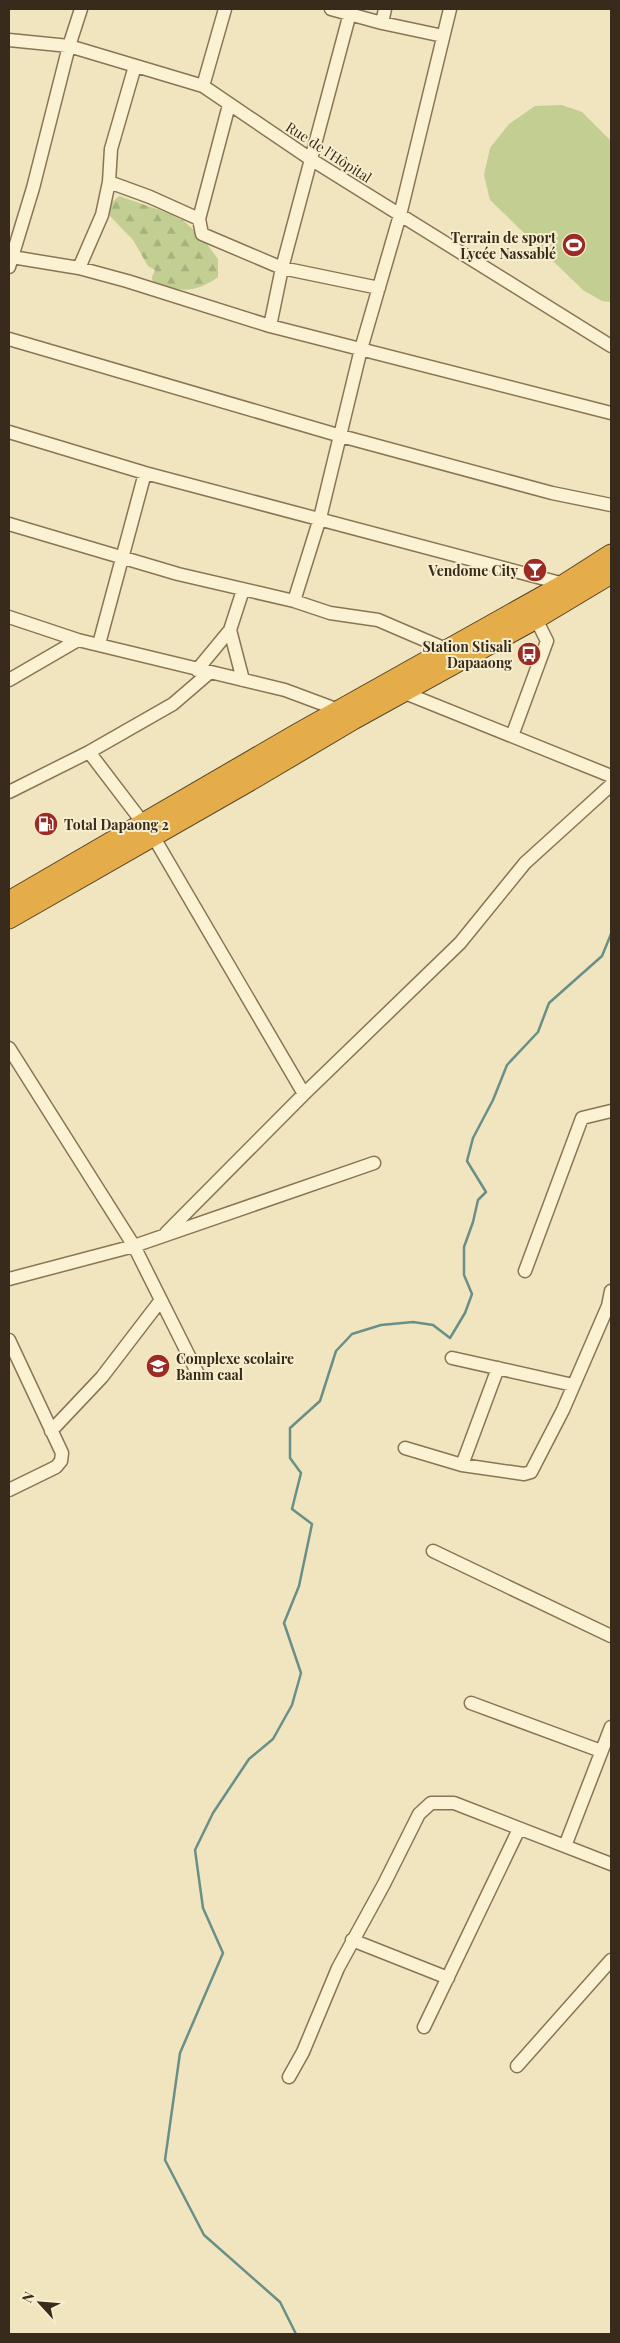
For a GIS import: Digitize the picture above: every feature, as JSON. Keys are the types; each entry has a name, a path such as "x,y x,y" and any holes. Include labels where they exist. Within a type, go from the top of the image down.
{"highway":[{"path":"9,918 148,830 347,715 448,650 564,584 611,554"},
{"path":"347,715 405,693 611,574"},
{"path":"9,901 148,830"}],"street":[{"path":"81,9 68,46 33,188 10,262 79,268 127,281 270,326 611,413"},
{"path":"203,86 225,9"},
{"path":"331,9 382,23 443,36"},
{"path":"382,23 385,9"},
{"path":"294,602 320,518 361,349 400,214 450,9"},
{"path":"270,326 282,268 350,13"},
{"name":"Rue de l'Hôpital","path":"9,40 68,46 203,86 312,160 611,346"},
{"path":"79,268 102,215 109,182 111,148 135,66"},
{"path":"229,105 199,219 202,234 282,268 379,288"},
{"path":"109,182 150,197 199,219"},
{"path":"9,339 341,436 552,493 611,506"},
{"path":"9,432 145,472 564,584"},
{"path":"99,644 145,472"},
{"path":"9,524 123,558 337,615 383,621 448,650"},
{"path":"9,792 89,752 173,704 203,671 230,630 243,590"},
{"path":"9,617 78,640 285,690 347,715"},
{"path":"512,736 547,641 536,619"},
{"path":"230,630 243,680"},
{"path":"9,680 78,640"},
{"path":"405,693 611,776"},
{"path":"89,752 148,830 304,1094"},
{"path":"166,1233 304,1094 460,943 525,863 611,785"},
{"path":"9,1048 134,1246 198,1374"},
{"path":"525,1271 582,1118 611,1111"},
{"path":"9,1279 134,1246 166,1233 374,1164"},
{"path":"405,1448 462,1465 524,1474 532,1472 563,1410 610,1306 611,1292"},
{"path":"51,1431 102,1377 160,1300"},
{"path":"9,1340 62,1454 61,1461 56,1467 9,1490"},
{"path":"452,1358 573,1385"},
{"path":"462,1465 498,1368"},
{"path":"433,1551 611,1636"},
{"path":"471,1703 601,1751"},
{"path":"565,1846 611,1727"},
{"path":"289,2077 303,2052 322,2004 352,1940 384,1884 418,1814 431,1803 454,1804 611,1864"},
{"path":"424,2027 519,1829"},
{"path":"352,1940 448,1978"},
{"path":"517,2066 611,1960"}],"green space":[{"name":"Terrain de sport Lycée Nassablé","path":"562,105 582,112 611,141 611,302 602,301 583,290 490,200 484,175 490,148 509,124 535,106"},
{"path":"119,196 168,213 184,221 204,240 218,259 218,277 202,286 187,290 153,284 152,277 155,270 148,266 133,240 110,216 109,205"}],"waterway":[{"path":"296,2334 280,2302 204,2235 165,2160 180,2053 223,1953 203,1908 195,1850 213,1813 249,1759 273,1739 292,1705 301,1673 284,1623 299,1586 312,1524 292,1509 301,1473 290,1458 290,1428 320,1401 336,1351 352,1334 381,1325 413,1322 433,1325 450,1338 465,1313 472,1294 464,1275 464,1247 478,1200 486,1192 467,1161 473,1138 493,1100 507,1065 538,1032 549,1003 602,956 611,934"}],"place":[{"name":"Terrain de sport Lycée Nassablé","path":"574,245"},
{"name":"Vendome City","path":"535,570"},
{"name":"Station Stisali Dapaaong","path":"529,654"},
{"name":"Total Dapaong 2","path":"46,824"},
{"name":"Complexe scolaire Banm caal","path":"158,1366"}]}
